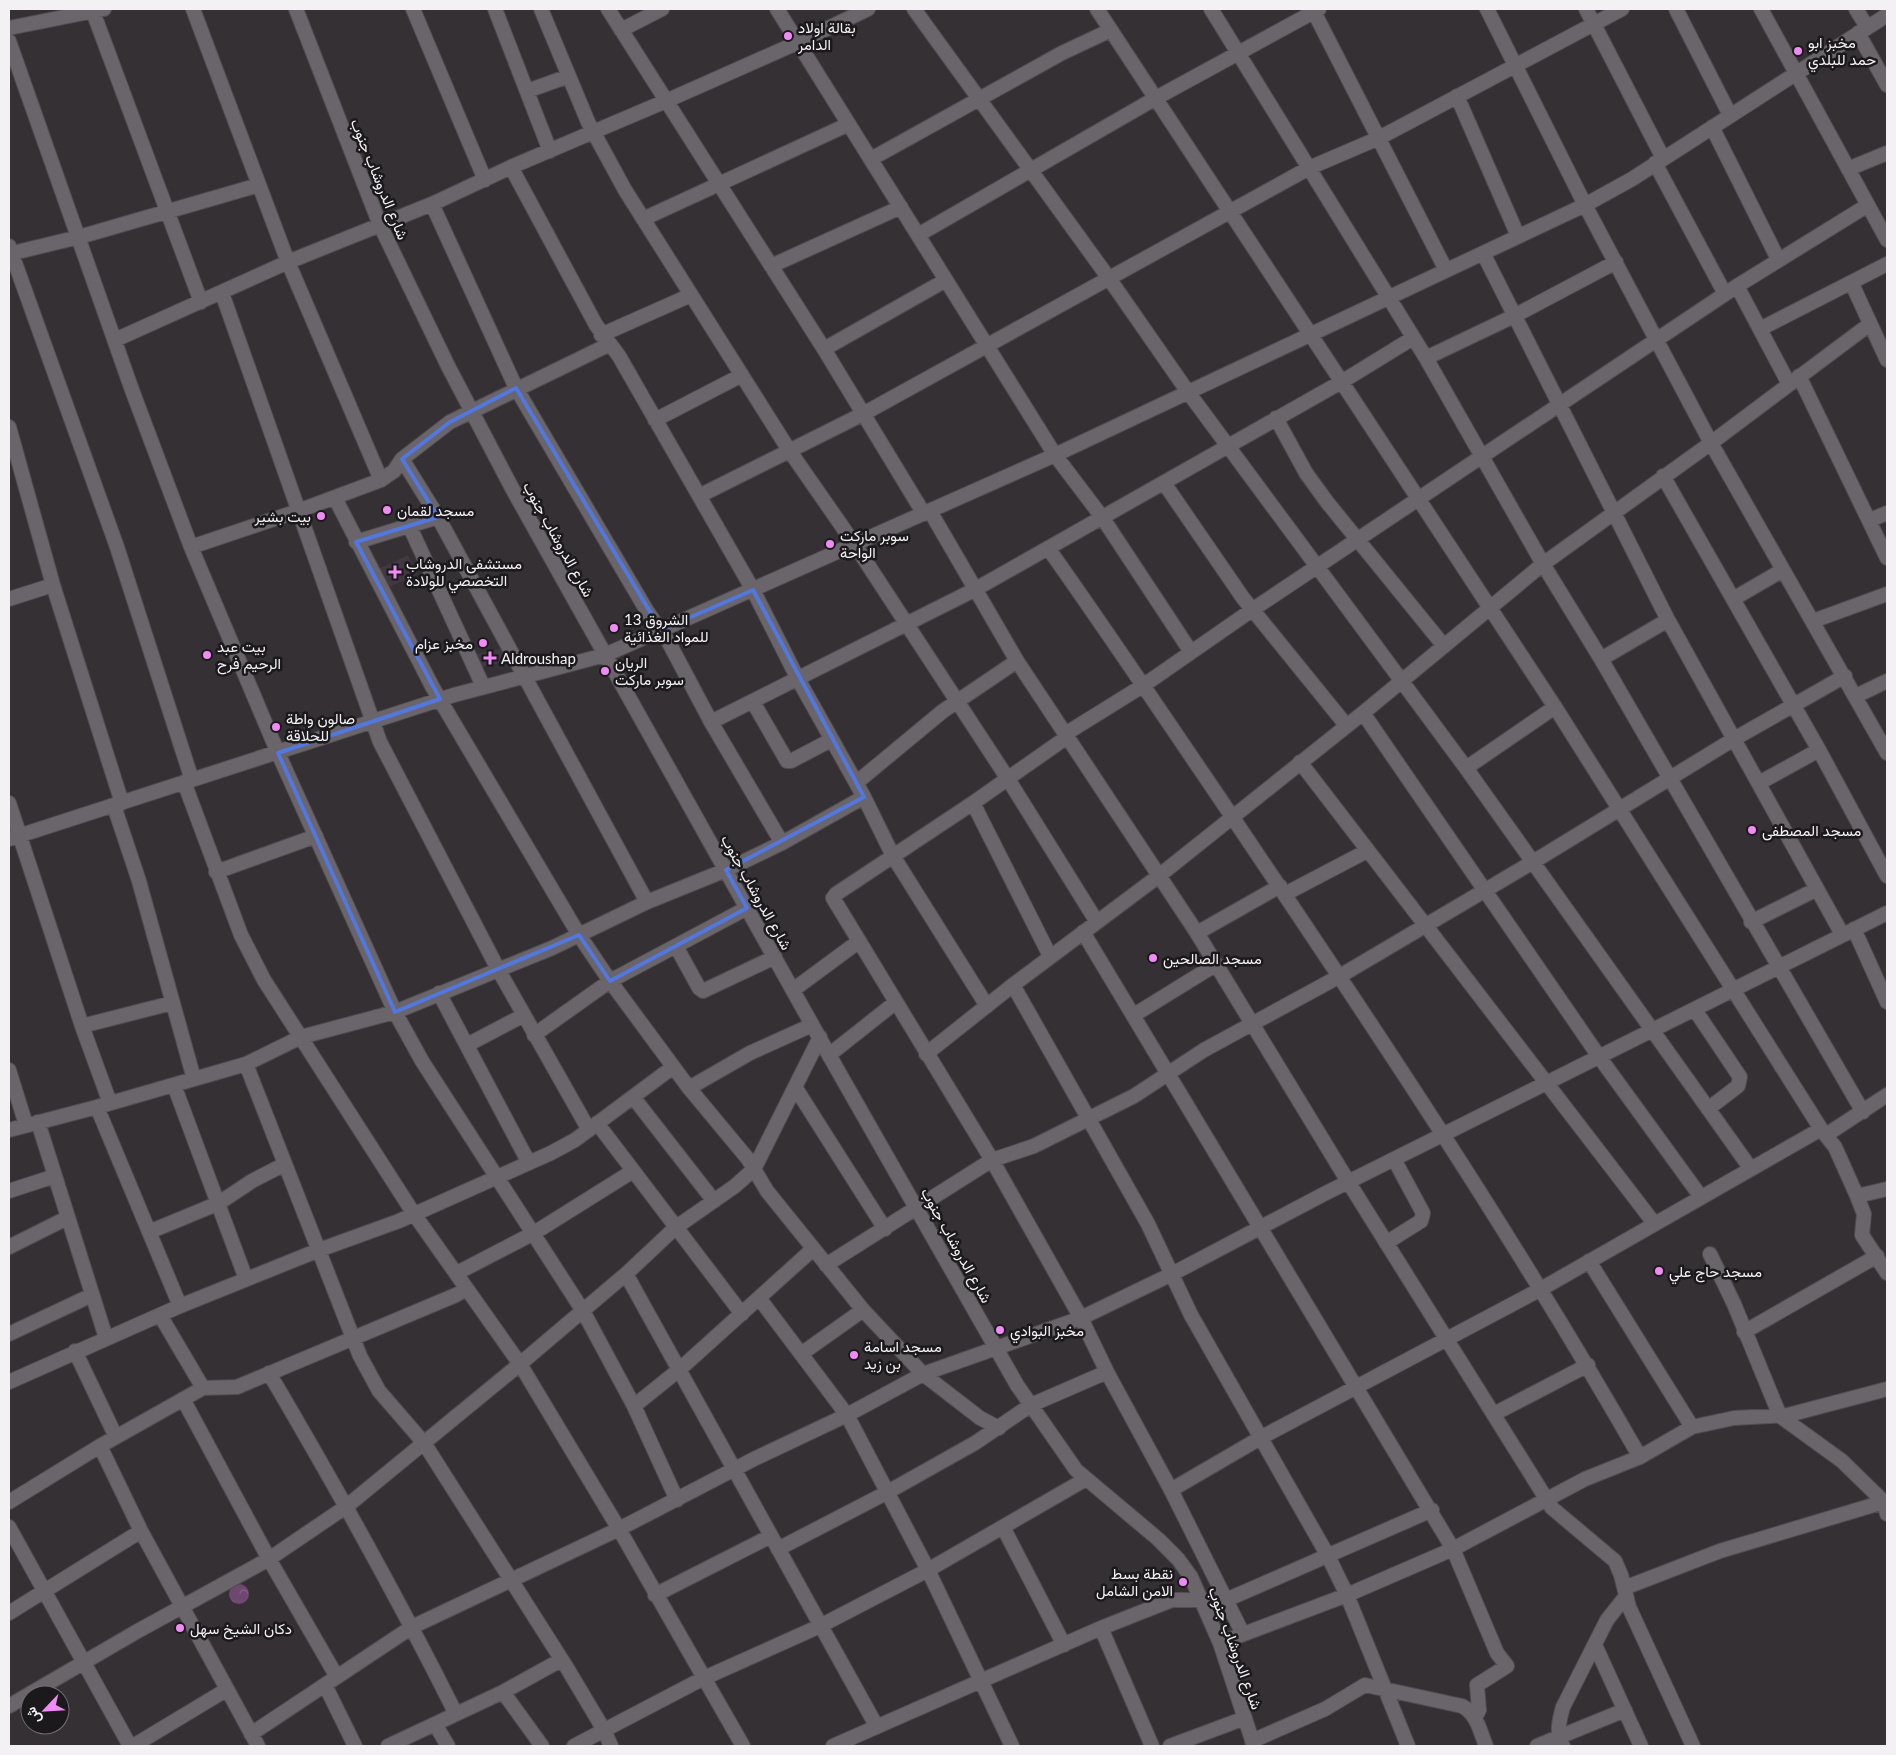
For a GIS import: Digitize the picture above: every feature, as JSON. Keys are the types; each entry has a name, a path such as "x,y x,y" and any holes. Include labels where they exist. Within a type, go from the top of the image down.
{"street":[{"path":"193,9 288,262 381,480"},
{"name":"شارع الدروشاب جنوب","path":"296,9 380,225 471,411 605,655 829,1055 995,1347 1031,1405 1067,1459 1086,1479 1178,1559 1191,1577 1203,1600 1220,1643 1253,1743"},
{"path":"413,9 485,180"},
{"path":"495,9 550,151"},
{"path":"541,9 593,133 643,219 789,450 855,545 1008,780 1097,922"},
{"path":"608,9 720,183 927,513 1017,661 1197,933 1215,966 1547,1500 1555,1512 1615,1560 1634,1619 1693,1746"},
{"path":"621,30 662,9"},
{"path":"777,9 1056,455 1102,518 1191,652"},
{"path":"115,340 288,262 432,204 511,167 799,42 868,9"},
{"path":"914,9 1108,277 1188,392 1466,768 1751,1169"},
{"path":"1097,9 1343,381 1418,500 1555,707 1732,991 1823,1132 1835,1147 1864,1214 1862,1235 1887,1273"},
{"path":"1211,9 1426,358 1543,564 1863,1112"},
{"path":"1486,9 1585,205 1711,443 1887,752"},
{"path":"1586,9 1725,294"},
{"path":"699,496 864,414 1061,306 1108,277 1309,168 1379,138 1622,9"},
{"path":"1676,9 1730,115"},
{"path":"1761,9 1887,240"},
{"path":"1856,9 1862,30 1887,85"},
{"path":"9,28 96,10 201,302"},
{"path":"918,235 1156,98 1316,10 1446,270"},
{"path":"14,838 440,699 605,655 753,590 1056,455 1310,333 1585,205 1659,161 1887,15"},
{"path":"871,159 1062,53 1111,30"},
{"path":"9,41 191,547 278,753 396,1012 422,1061 583,1311 634,1406 678,1500"},
{"path":"527,91 569,76"},
{"path":"1457,96 1518,236"},
{"path":"643,219 849,124"},
{"path":"1712,127 1778,259"},
{"path":"1848,169 1887,153"},
{"path":"511,167 605,340 619,356 753,590 798,679 864,797 893,856 987,1006"},
{"path":"259,185 167,210 79,237 10,251 117,546 216,872 252,958 301,1037 328,1072 414,1214 520,1364 619,1529 702,1679 742,1746"},
{"path":"432,204 516,388 647,612 661,630 711,722 782,842"},
{"path":"1243,1634 1171,1490 1107,1372 1081,1318 992,1160 833,898 836,894 1008,780 1067,737 1070,731 1144,685 1252,610 1737,286 1868,205"},
{"path":"772,266 900,207"},
{"path":"1483,253 1561,404 1668,620 1817,889 1848,931 1887,1002"},
{"path":"1426,358 1514,316 1616,262"},
{"path":"1760,329 1852,284 1887,264"},
{"path":"824,349 946,280"},
{"path":"1852,284 1887,360"},
{"path":"1737,286 1760,329 1794,380 1870,520 1887,558"},
{"path":"222,293 298,512 389,761 534,1035 593,1127 632,1171 742,1314"},
{"path":"191,547 298,512 381,480 394,471 402,459 450,422 691,295"},
{"path":"926,1054 1050,956 1160,875 1363,713 1543,564 1711,443 1870,324"},
{"path":"711,722 974,590 1343,381 1413,338"},
{"path":"655,420 742,375"},
{"path":"1276,418 1306,473 1357,540 1444,646"},
{"path":"9,427 53,585 118,804 194,1079"},
{"path":"402,459 438,517 522,676 647,902"},
{"path":"1663,476 1819,750 1887,876"},
{"path":"1164,483 1252,610 1346,725"},
{"path":"334,498 440,699 578,935 610,981 689,1088 754,1169 766,1191 862,1310 923,1374 980,1418 999,1428"},
{"path":"1870,520 1887,513"},
{"path":"356,542 438,517"},
{"path":"409,525 483,686"},
{"path":"1048,548 1144,685 1340,976 1541,1289 1588,1365 1640,1456"},
{"path":"1733,599 1784,570"},
{"path":"9,599 53,585"},
{"path":"1813,621 1887,594"},
{"path":"1600,659 1668,620"},
{"path":"856,783 956,702 1017,661"},
{"path":"826,1265 918,1209 992,1160 1034,1146 1088,1120 1169,1075 1204,1050 1340,976 1533,862 1619,807 1845,676"},
{"path":"1856,696 1887,681"},
{"path":"753,702 787,761 791,761 831,740"},
{"path":"1466,768 1555,707"},
{"path":"1363,713 1600,1058 1700,1197"},
{"path":"1759,783 1819,750"},
{"path":"1300,762 1367,852 1654,1223"},
{"path":"9,1130 246,1064 301,1037 396,1012 578,935 647,902 726,870 864,797"},
{"path":"9,803 14,838 82,1026 104,1105 149,1232 180,1306"},
{"path":"974,803 1050,956"},
{"path":"216,872 316,836"},
{"path":"1197,933 1282,890 1367,852"},
{"path":"1751,922 1817,889"},
{"path":"534,1035 610,981 677,948 747,908"},
{"path":"251,1734 412,1627 511,1578 678,1500 734,1470 847,1416 923,1374 1081,1318 1172,1274 1259,1228 1887,913"},
{"path":"1083,932 1259,1228 1454,1549 1497,1653 1507,1666 1478,1685 1479,1710 1475,1718"},
{"path":"793,990 858,942"},
{"path":"677,948 699,988 703,991 775,957"},
{"path":"1134,1015 1215,966"},
{"path":"1013,985 1148,1224 1190,1315 1262,1436 1328,1556 1408,1746"},
{"path":"439,993 530,1163"},
{"path":"829,1055 896,1002"},
{"path":"82,1026 172,1003"},
{"path":"1695,1010 1740,1077 1738,1086 1708,1109"},
{"path":"467,1045 524,1015"},
{"path":"689,1088 750,1052 816,1031"},
{"path":"9,1706 86,1663 136,1632 269,1559 347,1506 583,1311 675,1228 714,1201 754,1169 795,1087 816,1031"},
{"path":"246,1064 371,1380 424,1443 511,1578 604,1730 611,1746"},
{"path":"9,1382 160,1314 319,1250 379,1230 530,1163 575,1140 673,1067"},
{"path":"9,1070 55,1176 106,1338"},
{"path":"174,1084 246,1279"},
{"path":"795,1087 886,1229"},
{"path":"1171,1490 1262,1436 1541,1289 1700,1197 1863,1112 1887,1095"},
{"path":"633,1097 714,1201"},
{"path":"1386,1243 1421,1221 1422,1218 1422,1213 1395,1161"},
{"path":"149,1232 219,1204 252,1181 285,1164"},
{"path":"458,1274 534,1233 632,1171"},
{"path":"9,1191 55,1176"},
{"path":"1857,1196 1886,1186"},
{"path":"9,1247 67,1218"},
{"path":"634,1406 680,1369 813,1248"},
{"path":"1560,1742 1560,1719 1563,1707 1607,1620 1625,1590 1720,1551 1886,1506 1842,1461 1780,1416 1736,1309 1710,1254"},
{"path":"1744,1332 1877,1256"},
{"path":"1589,1261 1692,1427"},
{"path":"626,1274 877,1727"},
{"path":"9,1502 116,1436 203,1388 237,1386 456,1295 466,1288"},
{"path":"9,1334 92,1295"},
{"path":"759,1298 847,1416 928,1570 1012,1746"},
{"path":"801,1354 862,1310"},
{"path":"160,1314 203,1388"},
{"path":"76,1352 116,1436"},
{"path":"1494,1414 1588,1365"},
{"path":"778,1549 886,1493 999,1428 1031,1405 1107,1372"},
{"path":"269,1373 347,1506 456,1714"},
{"path":"1220,1643 1346,1595 1454,1549 1590,1476 1640,1456 1692,1427 1734,1418 1780,1416 1887,1389"},
{"path":"183,1399 269,1559 337,1677"},
{"path":"100,1446 141,1531 258,1746"},
{"path":"574,1746 702,1679 820,1626 928,1570 1004,1528 1086,1479"},
{"path":"1226,1600 1432,1510"},
{"path":"9,1527 42,1590 86,1663 132,1746 226,1690"},
{"path":"1004,1528 1064,1645"},
{"path":"9,1613 42,1590 141,1531"},
{"path":"655,1595 771,1536"},
{"path":"833,1746 1101,1628 1172,1600 1203,1600"},
{"path":"1101,1628 1152,1746"},
{"path":"1595,1645 1641,1746"},
{"path":"388,1746 504,1692 561,1660"},
{"path":"325,1685 355,1746"},
{"path":"1253,1743 1325,1709 1365,1685 1462,1706 1470,1710 1486,1746"},
{"path":"504,1692 542,1746"},
{"path":"1537,1746 1560,1742 1625,1710"},
{"path":"1170,1746 1245,1718"},
{"path":"435,1724 448,1746"}],"highlighted area":[{"path":"516,388 661,630 753,590 864,797 726,870 747,908 610,981 579,935 395,1012 278,753 440,699 356,542 438,517 402,459 450,422"}],"shaded area":[{"name":"مستشفى الدروشاب التخصصي للولادة","path":"408,555 417,574 383,590 374,571"},
{"name":"Aldroushap","path":"503,648 508,661 478,668 472,655"}],"green space":[{"path":"239,1584 246,1587 249,1594 246,1601 239,1604 232,1601 229,1594 232,1587"}],"place":[{"name":"بقالة اولاد الدامر","path":"788,36"},
{"name":"مخبز ابو حمد للبلدي","path":"1798,51"},
{"name":"مسجد لقمان","path":"387,510"},
{"name":"بيت بشير","path":"321,516"},
{"name":"سوبر ماركت الواحة","path":"830,544"},
{"name":"مستشفى الدروشاب التخصصي للولادة","path":"395,572"},
{"name":"الشروق 13 للمواد الغذائية","path":"614,628"},
{"name":"مخبز عزام","path":"483,643"},
{"name":"بيت عبد الرحيم فرح","path":"207,655"},
{"name":"Aldroushap","path":"490,658"},
{"name":"الريان سوبر ماركت","path":"605,671"},
{"name":"صالون واطة للحلاقة","path":"276,727"},
{"name":"مسجد المصطفى","path":"1752,830"},
{"name":"مسجد الصالحين","path":"1153,958"},
{"name":"مسجد حاج علي","path":"1659,1271"},
{"name":"مخبز البوادي","path":"1000,1330"},
{"name":"مسجد اسامة بن زيد","path":"854,1355"},
{"name":"نقطة بسط الامن الشامل","path":"1183,1582"},
{"name":"دكان الشيخ سهل","path":"180,1628"}]}
